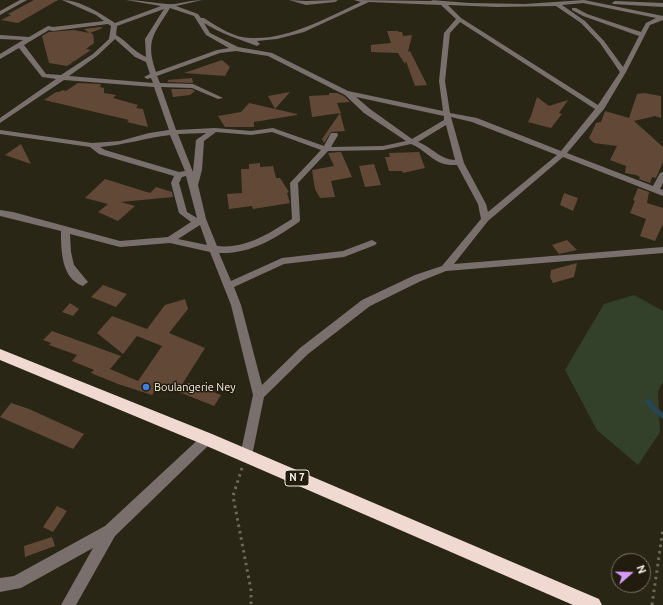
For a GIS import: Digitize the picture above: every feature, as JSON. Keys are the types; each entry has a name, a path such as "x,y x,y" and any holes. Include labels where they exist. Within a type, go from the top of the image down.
{"highway":[{"name":"N 7","path":"0,354 207,439 592,605"}],"street":[{"path":"0,13 24,0"},
{"path":"0,122 95,54 112,40 112,24 98,14 65,0"},
{"path":"129,0 145,1 169,6 196,15 215,28 233,36 252,40 278,37 302,31 368,0"},
{"path":"292,0 335,0"},
{"path":"357,0 431,1 443,4 556,2 583,22 602,42 623,72"},
{"path":"550,0 563,4 585,15 643,35"},
{"path":"134,18 145,1"},
{"path":"0,57 48,28 54,29 112,24 169,6 193,1"},
{"path":"563,4 579,1 601,4 662,18"},
{"path":"601,4 615,2 663,5"},
{"path":"443,4 459,20 600,108"},
{"path":"169,6 148,39 149,61 173,132 194,185 200,221 236,305 259,395 246,456"},
{"path":"196,15 208,34 236,49"},
{"path":"445,268 485,219 562,154 600,108 623,72 648,24 662,18"},
{"path":"459,20 447,33 442,81 448,118 460,163 482,204 485,219"},
{"path":"113,36 119,39 137,56 149,61"},
{"path":"0,37 30,39"},
{"path":"252,40 270,54 346,93 448,118 474,120 659,192 663,175"},
{"path":"20,45 44,76 64,76 158,85 193,86 220,98"},
{"path":"126,82 154,75 219,52 236,49 270,54"},
{"path":"346,93 367,111 412,142 423,146 431,154 445,162 460,163"},
{"path":"0,132 92,145 120,143 149,135 173,132 215,130 251,133 273,130 326,149 383,148 412,142 448,118"},
{"path":"194,185 198,170 200,140 215,130"},
{"path":"0,213 120,244 170,240 214,251 252,246 296,220 294,183 326,149 334,135"},
{"path":"92,145 102,152 179,176 190,173"},
{"path":"179,176 175,183 183,213 200,221"},
{"path":"170,240 200,221"},
{"path":"66,230 65,257 76,277 82,282"},
{"path":"228,286 282,261 344,254 372,243"},
{"path":"259,395 304,351 366,303 418,278 445,268 663,250"},
{"path":"0,586 16,583 110,531 207,439"},
{"path":"68,605 110,531"}],"path":[{"path":"246,456 233,496 251,590 251,605"},
{"path":"652,605 663,528"}],"green space":[{"path":"634,295 663,311 663,381 658,392 660,432 638,465 597,430 565,370 604,304"}],"building":[{"path":"34,0 58,0 18,23 1,20 11,15 8,14"},
{"path":"103,28 90,33 93,34 94,43 86,49 91,50 67,66 49,63 42,36 49,32 74,30 89,33 84,29"},
{"path":"387,31 402,32 403,36 412,35 408,52 410,51 427,85 415,86 406,61 405,64 398,53 371,52 371,45 391,43"},
{"path":"222,60 230,67 225,76 184,73"},
{"path":"192,78 193,83 168,82 168,80"},
{"path":"78,83 101,84 100,87 104,88 104,93 116,95 113,98 138,105 136,108 143,109 148,127 127,122 129,120 44,100 56,92 63,90 66,91"},
{"path":"171,89 192,89 195,91 190,95 173,97"},
{"path":"290,92 275,109 268,96"},
{"path":"329,93 337,93 344,96 350,102 337,103 341,113 312,117 309,96 329,95"},
{"path":"644,93 661,96 661,118 655,116 634,121 663,147 663,162 656,178 652,177 650,183 639,179 640,177 636,175 625,173 626,166 610,160 617,146 594,143 589,138 596,123 601,122 605,111 629,118 637,94"},
{"path":"537,97 549,106 568,100 559,113 562,114 551,128 528,122"},
{"path":"249,103 297,115 254,122 254,127 225,127 218,116 241,112"},
{"path":"340,113 345,131 331,132 324,143 322,139"},
{"path":"21,144 31,164 5,155"},
{"path":"341,152 352,177 331,181 335,197 320,198 315,189 312,170 334,166 328,153"},
{"path":"419,152 425,168 403,173 402,171 389,171 385,157 390,157 389,153"},
{"path":"260,163 260,167 273,166 276,178 280,178 289,192 287,193 290,203 253,209 252,206 229,209 227,194 242,193 241,169 249,169 249,164"},
{"path":"374,164 381,185 365,187 359,166"},
{"path":"105,179 150,193 156,187 172,192 173,197 121,202 135,206 118,221 98,212 108,204 85,198"},
{"path":"638,188 649,192 647,203 663,208 663,224 655,241 640,236 646,219 630,213"},
{"path":"564,193 578,198 573,211 560,205"},
{"path":"567,240 577,250 559,254 552,245"},
{"path":"577,263 574,277 553,283 550,277 551,270"},
{"path":"103,285 127,294 116,307 91,297"},
{"path":"185,299 188,309 169,333 205,348 181,386 189,383 221,395 214,406 159,384 152,395 118,384 91,373 94,370 72,361 77,355 49,345 51,343 43,340 52,331 121,356 110,369 138,381 162,346 137,336 123,354 97,333 112,316 147,329 165,305"},
{"path":"70,303 79,309 73,316 62,312"},
{"path":"11,403 29,409 84,434 73,449 0,417"},
{"path":"57,506 67,511 53,532 43,527"},
{"path":"52,537 55,546 25,557 24,546"}],"waterway":[{"path":"648,401 654,409 663,416"}],"place":[{"name":"Boulangerie Ney","path":"146,387"}]}
